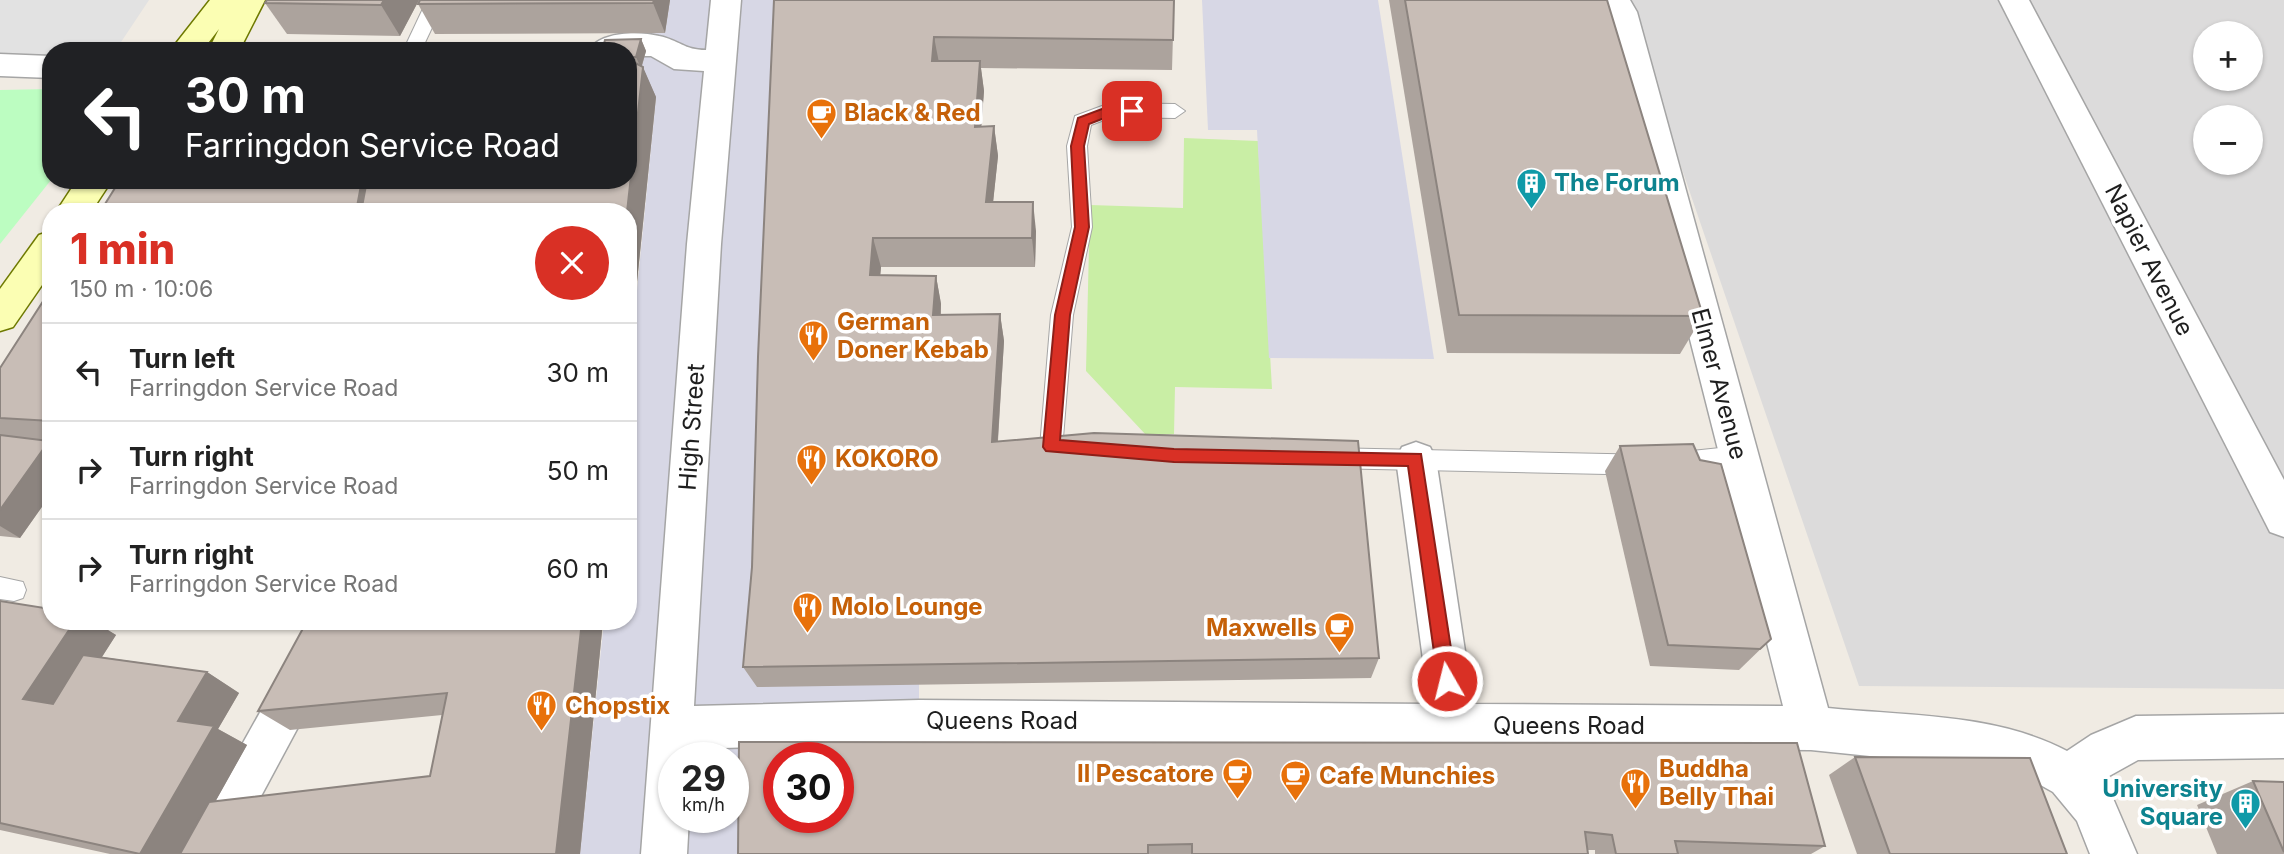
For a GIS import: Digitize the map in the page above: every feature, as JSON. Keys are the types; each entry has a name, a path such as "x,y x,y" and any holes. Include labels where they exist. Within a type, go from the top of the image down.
{"street":[{"path":"192,42 226,0"},
{"path":"228,42 250,0"},
{"name":"High Street","path":"664,854 702,60 726,0"},
{"name":"Elmer Avenue","path":"1615,0 1622,12 1811,728"},
{"name":"Napier Avenue","path":"2014,0 2284,519"},
{"path":"637,45 656,45 702,60"},
{"path":"637,74 702,60"},
{"path":"0,65 42,66"},
{"path":"85,203 103,189"},
{"path":"0,317 42,257"},
{"path":"0,324 42,278"},
{"path":"1416,459 1454,725"},
{"path":"204,854 329,630"},
{"name":"Queens Road","path":"670,728 919,721 1811,728 1997,747 2037,759 2069,776"},
{"path":"2114,854 2093,805 2069,776 2107,751 2136,738 2284,736"}],"lane":[{"path":"416,42 436,0"},
{"path":"1092,450 1051,447 1062,315 1082,227 1077,146 1082,121 1110,110 1175,111"},
{"path":"1312,458 1654,465 1739,456"}],"shaded area":[{"path":"0,0 149,0 121,42 42,42 42,56 0,54"},
{"path":"670,0 784,0 919,683 919,721 854,751 854,742 763,742 763,817 753,854 580,854 603,630 637,630 637,290 656,97 643,89 637,74 637,42 613,42 614,34 665,33"},
{"path":"1202,0 1378,0 1434,359 1269,358 1257,130 1208,130"},
{"path":"1624,0 2284,0 2284,689 1859,686"}],"green space":[{"path":"42,89 44,189 0,244 0,90"},
{"path":"1184,138 1258,141 1272,389 1175,387 1174,434 1147,436 1086,371 1090,205 1183,208"}],"building":[{"path":"267,0 384,0 381,5 265,3"},
{"path":"420,0 654,0 653,3 418,4"},
{"path":"774,0 1174,0 1173,40 934,37 932,61 980,61 975,127 994,126 986,202 1033,202 1032,238 873,238 870,275 936,276 933,315 1000,314 992,442 1094,433 1358,441 1379,658 743,667 752,567 758,357"},
{"name":"The Forum","path":"1405,0 1607,0 1703,316 1459,315"},
{"path":"641,39 637,53 637,42 605,40"},
{"path":"637,64 643,67 637,121"},
{"path":"114,189 360,189 358,203 106,203"},
{"path":"365,189 630,189 628,203 363,203"},
{"path":"42,303 42,420 0,418 0,368"},
{"path":"0,435 42,440 42,451 0,510"},
{"path":"1693,444 1700,460 1721,464 1771,639 1760,649 1668,645 1620,446"},
{"path":"0,601 42,608 42,630 69,630 23,699 53,704 83,655 207,672 178,721 214,726 140,854 0,823"},
{"path":"302,630 581,630 556,854 180,854 209,802 430,776 447,693 258,711"},
{"path":"749,742 763,742 763,833 854,833 854,742 1797,743 1825,846 1675,841 1678,854 1616,854 1612,835 1585,832 1588,854 1192,854 1192,844 1148,845 1148,854 738,854 738,833 749,833"},
{"path":"1855,757 2030,758 2067,854 1890,854"},
{"path":"2253,781 2284,782 2284,852"}],"place":[{"name":"Black & Red","path":"821,140"},
{"name":"The Forum","path":"1531,210"},
{"name":"German Doner Kebab","path":"814,363"},
{"name":"KOKORO","path":"812,486"},
{"name":"Molo Lounge","path":"808,634"},
{"name":"Maxwells","path":"1340,655"},
{"name":"Chopstix","path":"542,733"},
{"name":"Il Pescatore","path":"1237,801"},
{"name":"Cafe Munchies","path":"1296,803"},
{"name":"Buddha Belly Thai","path":"1636,810"},
{"name":"University Square","path":"2246,830"}],"route":[{"path":"1132,111 1110,110 1082,121 1077,146 1082,227 1062,315 1051,447 1174,456 1416,459 1447,681"}]}
